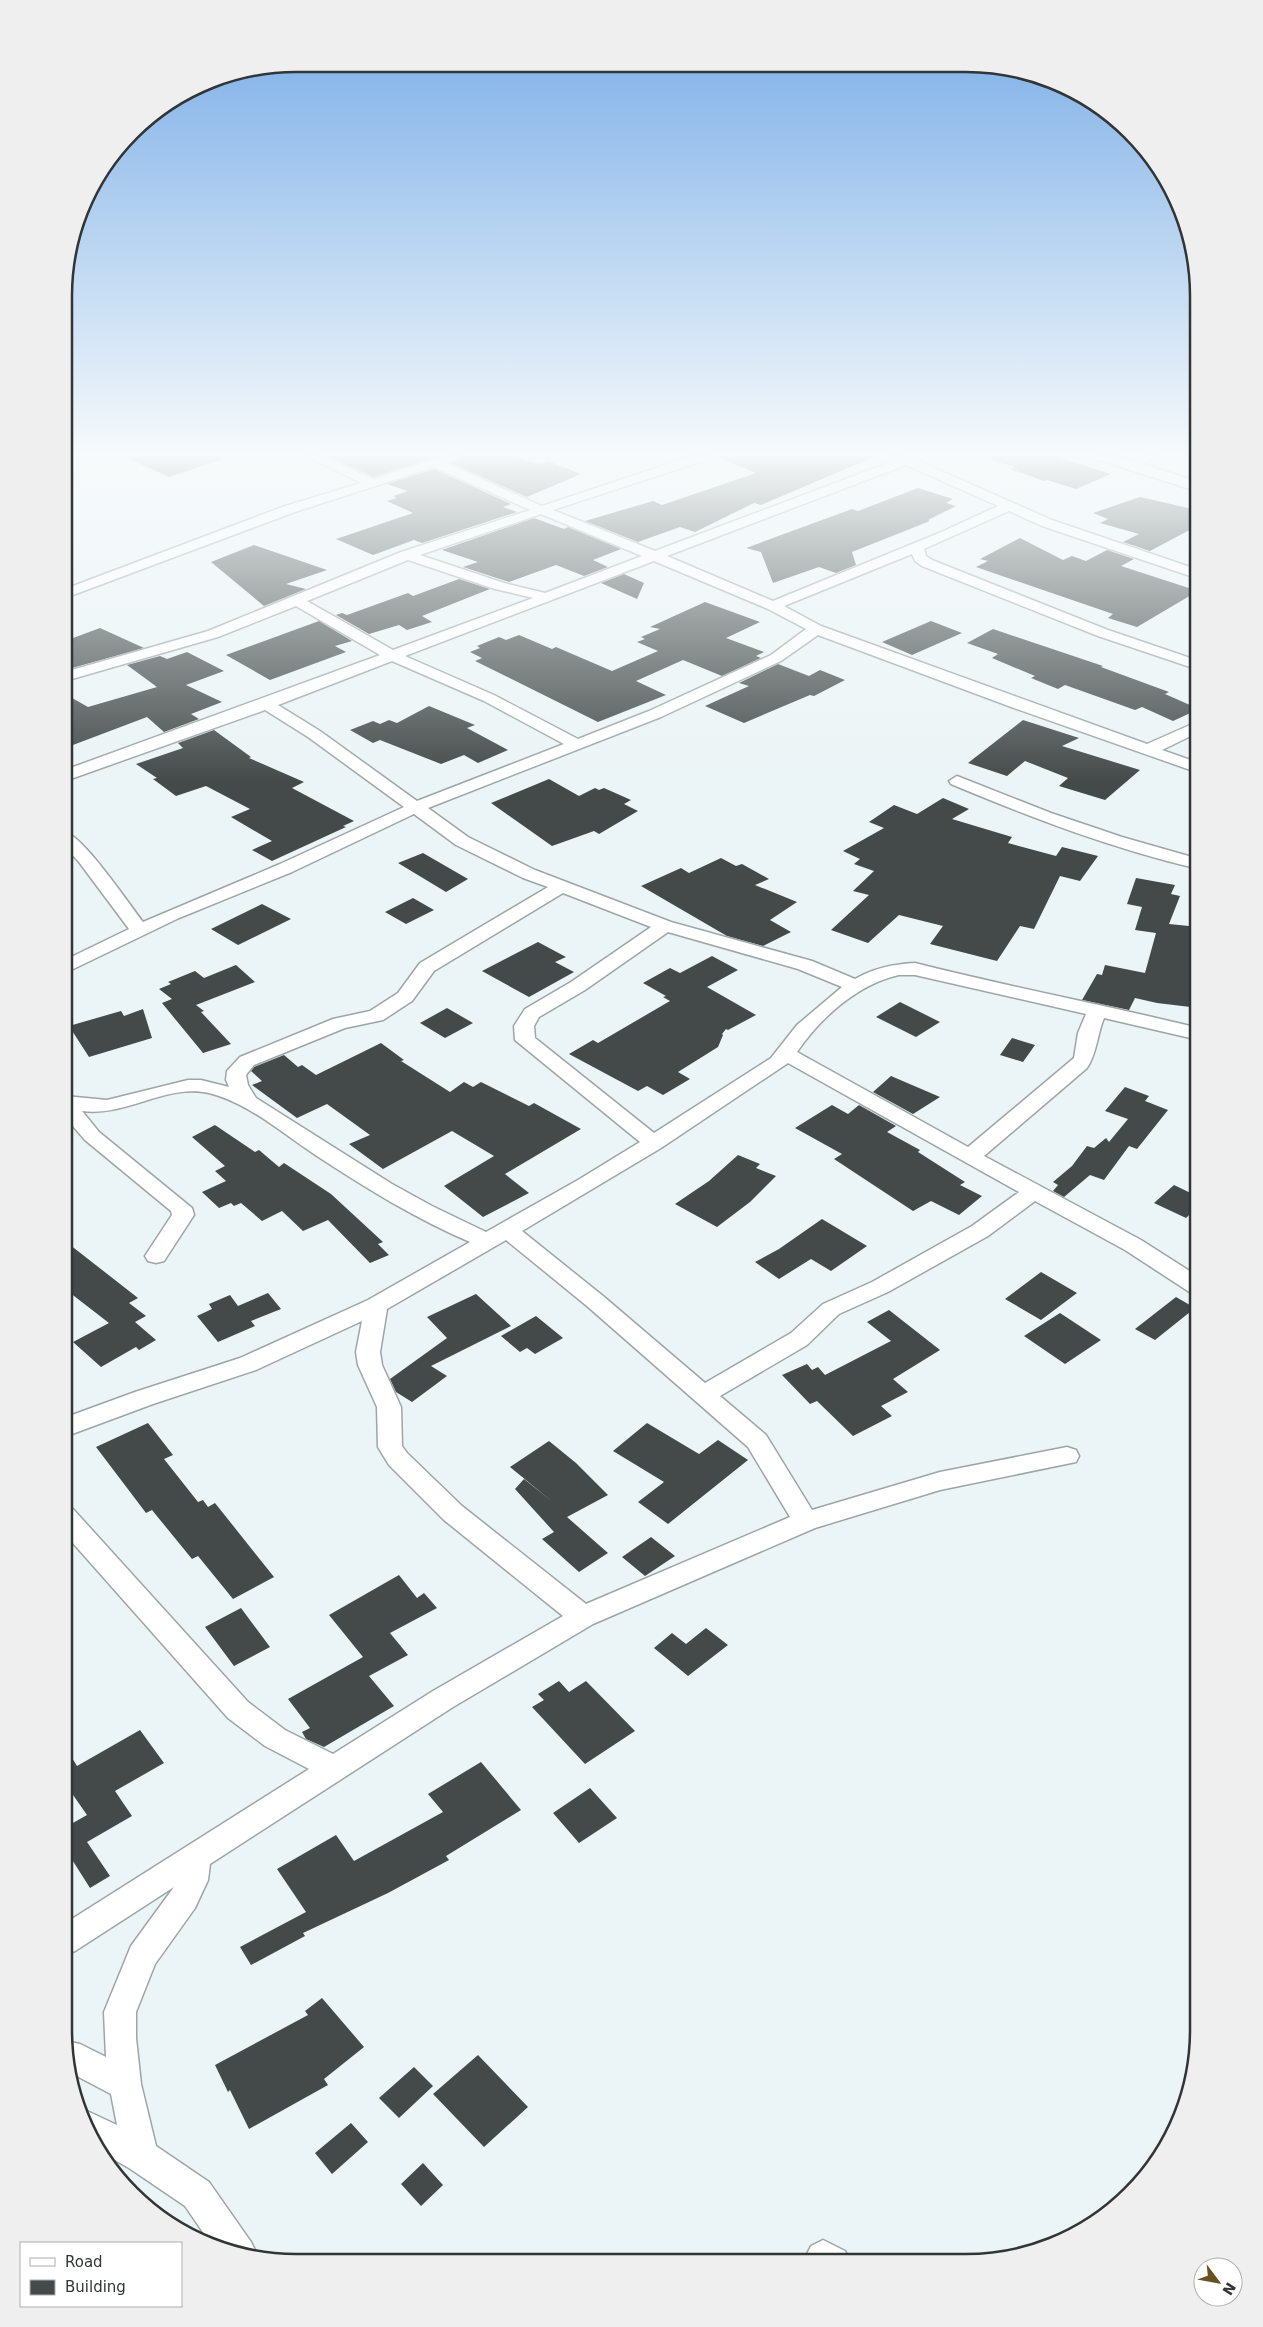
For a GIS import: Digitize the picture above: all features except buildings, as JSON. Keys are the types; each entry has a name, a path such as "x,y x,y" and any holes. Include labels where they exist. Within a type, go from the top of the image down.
{"street":[{"path":"72,591 144,565"},
{"path":"72,675 190,642 383,565"},
{"path":"435,565 500,586 536,594 545,598"},
{"path":"72,773 266,704 630,565"},
{"path":"673,565 773,606 816,629 1019,705 1190,765"},
{"path":"773,606 873,565"},
{"path":"932,565 1103,634 1190,663"},
{"path":"1168,565 1190,572"},
{"path":"296,600 392,656 489,698 576,744"},
{"path":"72,964 190,907 286,868 414,808 655,714 776,658 816,629"},
{"path":"266,704 314,734 462,841 529,874 665,926 805,965 857,986"},
{"path":"1148,750 1190,730"},
{"path":"957,781 1045,817 1116,841 1190,862"},
{"path":"72,844 85,858 140,930"},
{"path":"248,1102 236,1080 235,1072 247,1060 340,1023 376,1016 405,997 427,967 561,887"},
{"path":"654,1142 525,1040 524,1026 532,1013 578,986 665,926"},
{"path":"72,1425 144,1398 248,1364 376,1305 497,1236 712,1106 786,1054 803,1030 857,986 884,972 899,967 915,969 1015,994 1097,1010 1190,1032"},
{"path":"970,1157 1036,1099 1080,1064 1084,1058 1088,1033 1097,1010"},
{"path":"786,1054 970,1157 1133,1245 1190,1282"},
{"path":"72,1104 88,1107 112,1105 163,1091 198,1086 215,1089 248,1102 384,1190 441,1222 497,1236 595,1301 757,1442 806,1521"},
{"path":"72,1112 92,1136 181,1208 183,1215 156,1256"},
{"path":"702,1396 799,1339 832,1309 880,1287 980,1231 1035,1192"},
{"path":"376,1305 368,1352 370,1365 389,1407 390,1447 398,1459 454,1514 583,1617"},
{"path":"72,1937 443,1699 583,1617 806,1521 940,1481 1067,1456"},
{"path":"72,1525 238,1710 275,1738 335,1769"},
{"path":"141,2156 125,2084 120,2038 120,2012 142,1956 184,1898 193,1880 196,1858"},
{"path":"74,2058 125,2084"},
{"path":"97,2132 141,2156 197,2194 233,2246"}]}
